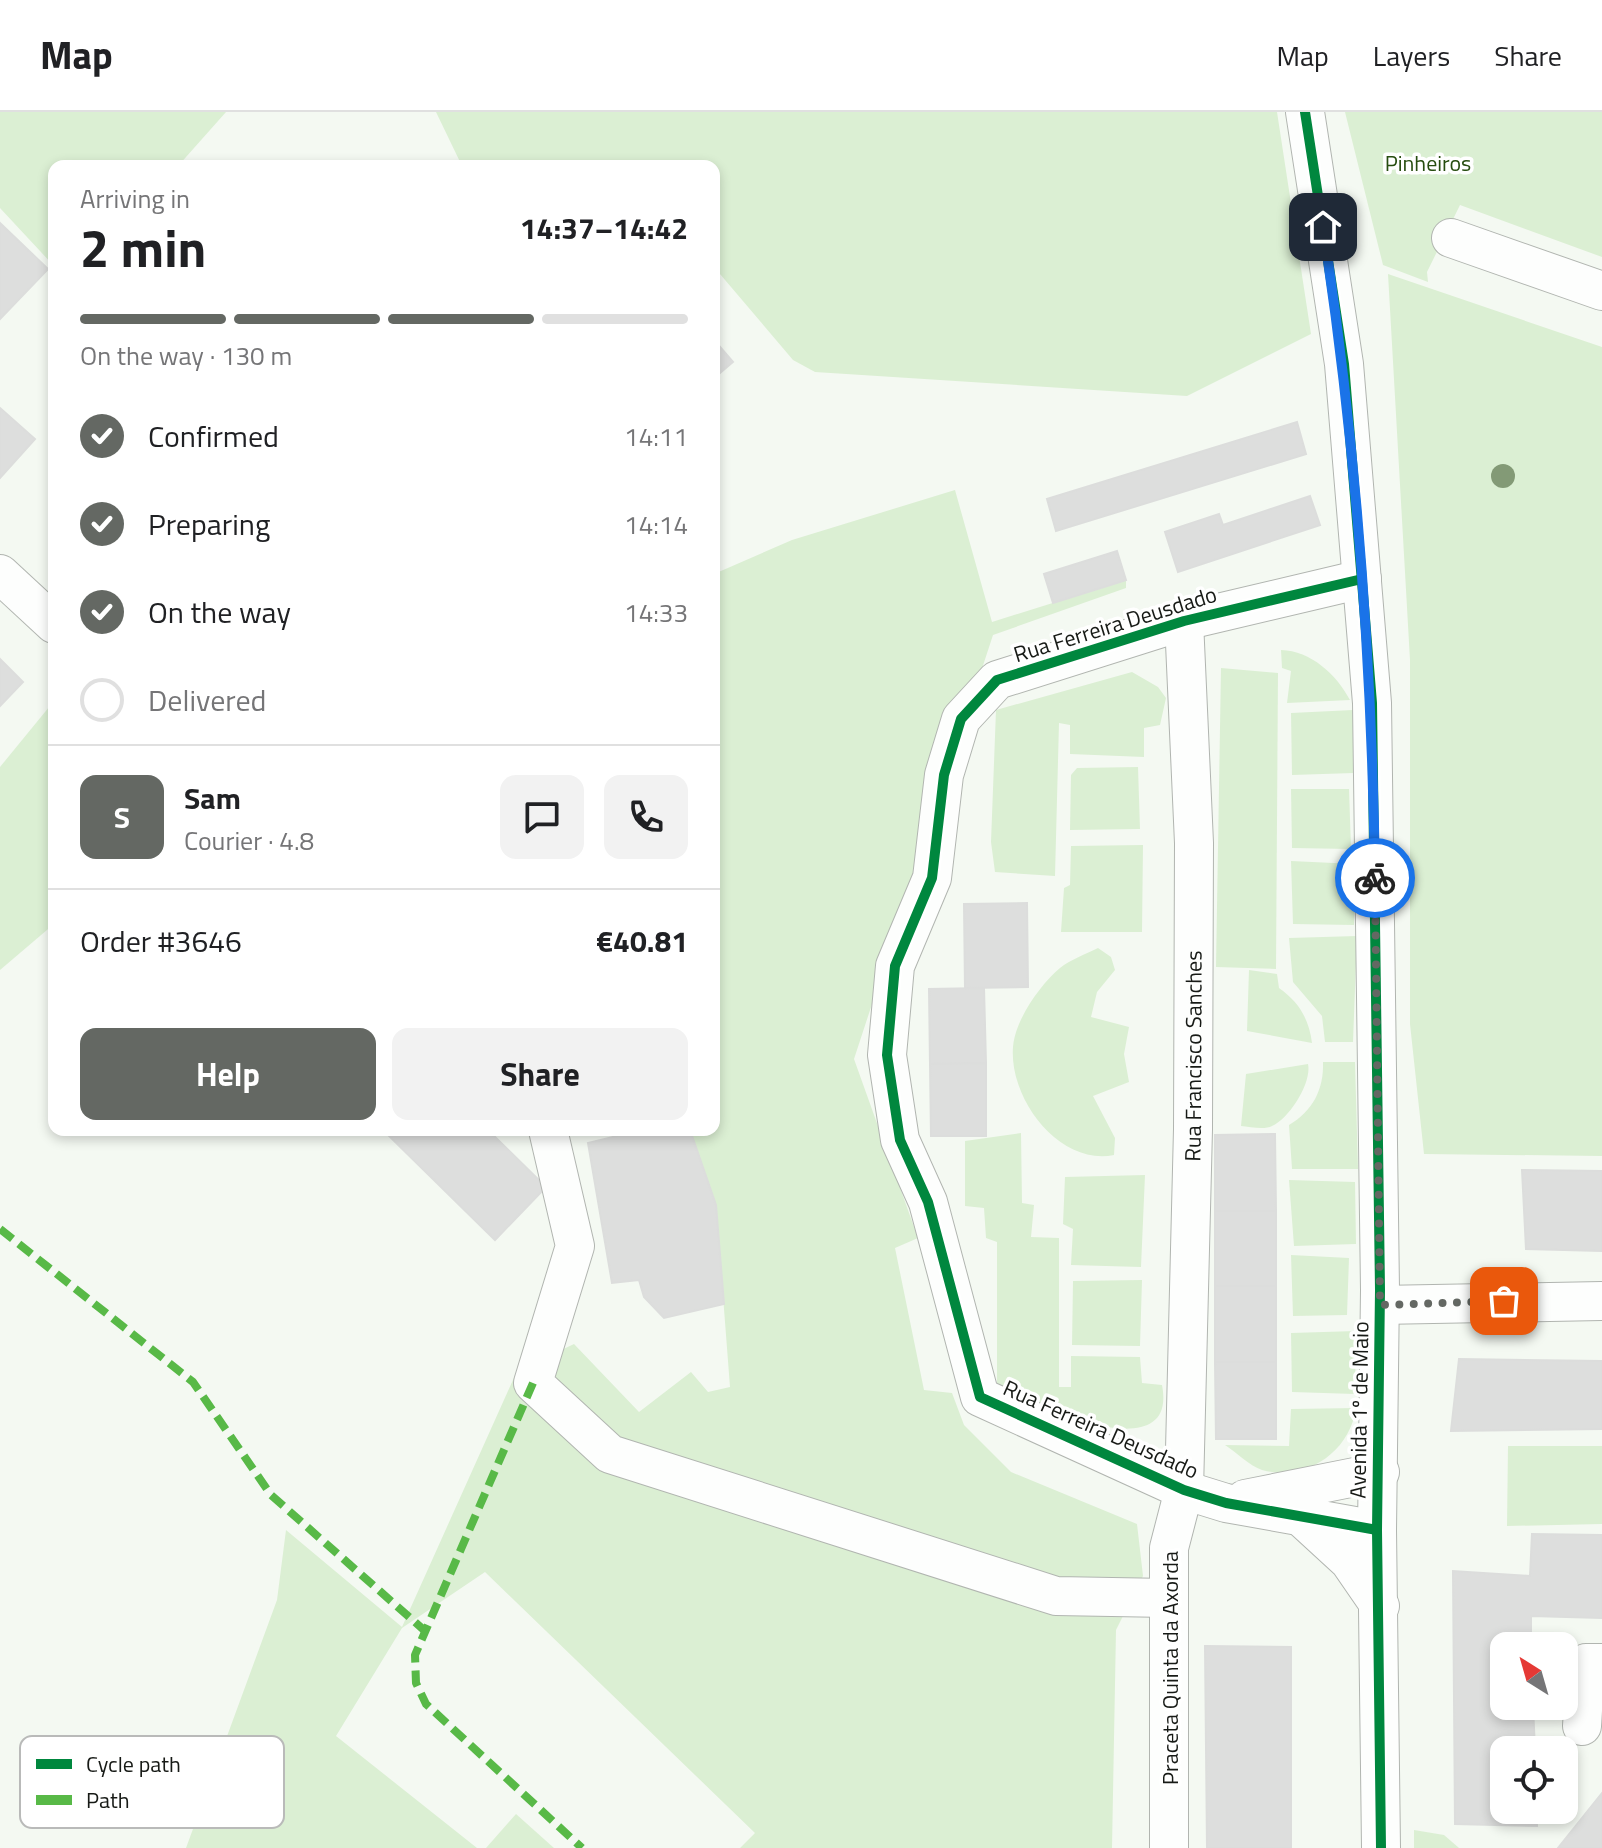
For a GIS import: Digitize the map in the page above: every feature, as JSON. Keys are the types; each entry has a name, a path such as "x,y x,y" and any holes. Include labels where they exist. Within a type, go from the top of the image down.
{"street":[{"name":"Avenida 1º de Maio","path":"1305,112 1344,364 1372,703 1380,1305 1377,1530 1381,1848"},
{"path":"1451,238 1602,291"},
{"path":"0,574 48,618"},
{"name":"Rua Ferreira Deusdado","path":"1362,579 1184,621 997,680 961,719 944,775 932,878 895,966 887,1055 900,1140 928,1202 980,1397 1184,1490 1226,1503 1377,1530"},
{"name":"Rua Francisco Sanches","path":"1184,621 1194,843 1193,1129 1184,1490"},
{"path":"549,1136 575,1246 533,1383 610,1454 1056,1596 1168,1598"},
{"path":"1380,1305 1602,1301"},
{"name":"Rua Ferreira Deusdado","path":"1226,1503 1380,1472"},
{"name":"Praceta Quinta da Axorda","path":"1169,1848 1169,1548 1184,1490"},
{"path":"1300,1516 1349,1561 1380,1606"},
{"path":"1582,1726 1586,1663 1602,1663"}],"green space":[{"path":"0,112 226,112 183,160 48,160 48,260 0,208"},
{"path":"436,112 1277,112 1311,334 1187,396 815,372 793,360 720,274 720,160 459,160"},
{"name":"Pinheiros","path":"1345,112 1602,112 1602,257 1460,205 1427,272 1428,282 1383,265"},
{"path":"1388,274 1602,347 1602,1156 1424,1154 1410,1024 1410,660"},
{"path":"955,490 992,622 1126,580 1126,588 993,635 854,1059 918,1238 895,1248 924,1390 952,1393 964,1425 1011,1472 1137,1524 1143,1576 1116,1630 1112,1848 740,1848 755,1833 485,1572 402,1628 336,1736 477,1848 186,1848 193,1828 284,1828 284,1736 227,1736 277,1600 286,1530 402,1627 517,1371 574,1344 639,1412 691,1372 708,1392 730,1387 716,1205 692,1136 720,1136 720,571 792,540"},
{"path":"1281,650 1292,651 1322,666 1338,681 1350,700 1287,703 1291,671 1282,668"},
{"path":"1221,668 1278,673 1276,969 1216,967"},
{"path":"1132,672 1158,687 1166,698 1160,725 1144,728 1144,757 1070,754 1070,725 1059,723 1055,876 995,872 991,842 996,710"},
{"path":"48,708 48,929 0,970 0,767"},
{"path":"1353,710 1354,773 1292,775 1291,713"},
{"path":"1138,767 1140,829 1070,830 1071,775 1077,768"},
{"path":"1291,789 1349,789 1351,849 1292,848"},
{"path":"1143,845 1142,932 1061,932 1064,888 1070,885 1071,846"},
{"path":"1291,861 1355,864 1354,925 1293,924"},
{"path":"1357,936 1353,1042 1325,1042 1322,1016 1293,982 1289,938"},
{"path":"1098,948 1111,957 1115,970 1097,992 1091,1017 1129,1027 1124,1054 1129,1082 1093,1096 1115,1138 1114,1155 1094,1156 1057,1140 1042,1125 1020,1088 1013,1047 1023,1015 1044,984 1064,965"},
{"path":"1249,970 1277,974 1279,988 1292,999 1306,1019 1312,1043 1247,1031"},
{"path":"1323,1062 1355,1062 1358,1169 1292,1169 1289,1125 1311,1106 1319,1090"},
{"path":"1308,1064 1303,1089 1279,1122 1269,1127 1241,1126 1246,1074"},
{"path":"1021,1133 1022,1203 1034,1205 1031,1237 1059,1238 1059,1387 1071,1387 1071,1356 1140,1357 1142,1383 1162,1385 1162,1410 1150,1424 1131,1429 1079,1421 1011,1399 997,1388 997,1242 986,1238 984,1208 965,1206 965,1141"},
{"path":"1145,1175 1141,1267 1071,1265 1073,1229 1063,1224 1065,1177"},
{"path":"1289,1180 1355,1182 1356,1244 1294,1246"},
{"path":"1291,1255 1349,1258 1347,1315 1293,1316"},
{"path":"1142,1280 1140,1346 1072,1345 1073,1281"},
{"path":"1356,1331 1355,1394 1292,1392 1291,1333"},
{"path":"1356,1408 1345,1438 1335,1450 1323,1460 1294,1472 1262,1470 1225,1445 1289,1446 1291,1409"},
{"path":"1508,1446 1602,1446 1602,1524 1507,1526"},
{"path":"516,1814 554,1848 486,1848"},
{"path":"1414,1830 1444,1835 1459,1848 1414,1848"}],"building":[{"path":"0,223 48,269 0,319"},
{"path":"720,347 733,362 720,373"},
{"path":"0,408 35,439 0,478"},
{"path":"1297,422 1306,454 1056,531 1047,499"},
{"path":"1310,496 1320,525 1178,572 1165,532 1219,514 1223,525"},
{"path":"1117,551 1126,580 1053,603 1044,574"},
{"path":"0,659 23,682 0,706"},
{"path":"1027,903 1028,987 965,988 964,904"},
{"path":"984,988 986,1063 930,1064 929,989"},
{"path":"986,1063 986,1136 931,1136 930,1064"},
{"path":"1275,1134 1276,1211 1215,1211 1215,1135"},
{"path":"389,1136 494,1136 546,1187 495,1240"},
{"path":"617,1136 692,1136 716,1205 724,1304 664,1318 644,1297 639,1280 612,1283 588,1143"},
{"path":"1522,1170 1602,1171 1602,1251 1526,1249"},
{"path":"1215,1211 1276,1211 1276,1286 1215,1286"},
{"path":"1215,1286 1276,1286 1276,1362 1215,1362"},
{"path":"1459,1359 1602,1361 1602,1429 1451,1431"},
{"path":"1215,1362 1276,1362 1276,1439 1216,1439"},
{"path":"1532,1534 1602,1535 1602,1618 1531,1616 1531,1632 1490,1632 1490,1720 1534,1720 1534,1736 1490,1736 1490,1824 1537,1826 1455,1824 1453,1571 1530,1576"},
{"path":"1205,1646 1291,1647 1291,1848 1207,1848"},
{"path":"1602,1793 1602,1848 1558,1848"}],"marked path":[{"path":"0,1229 193,1382 271,1495 425,1631"},
{"path":"533,1383 415,1655 416,1683 426,1704 582,1848"}],"cycle path":[{"path":"1305,112 1344,364 1372,703 1380,1290 1377,1530 1381,1848"},
{"path":"1362,579 1184,621 997,680 961,719 944,775 932,878 895,966 887,1055 900,1140 928,1202 980,1397 1184,1490 1226,1503 1377,1530"}],"way so far":[{"path":"1375,878 1380,1305 1504,1301"}],"route":[{"path":"1323,227 1344,364 1370,672 1375,878"}]}
